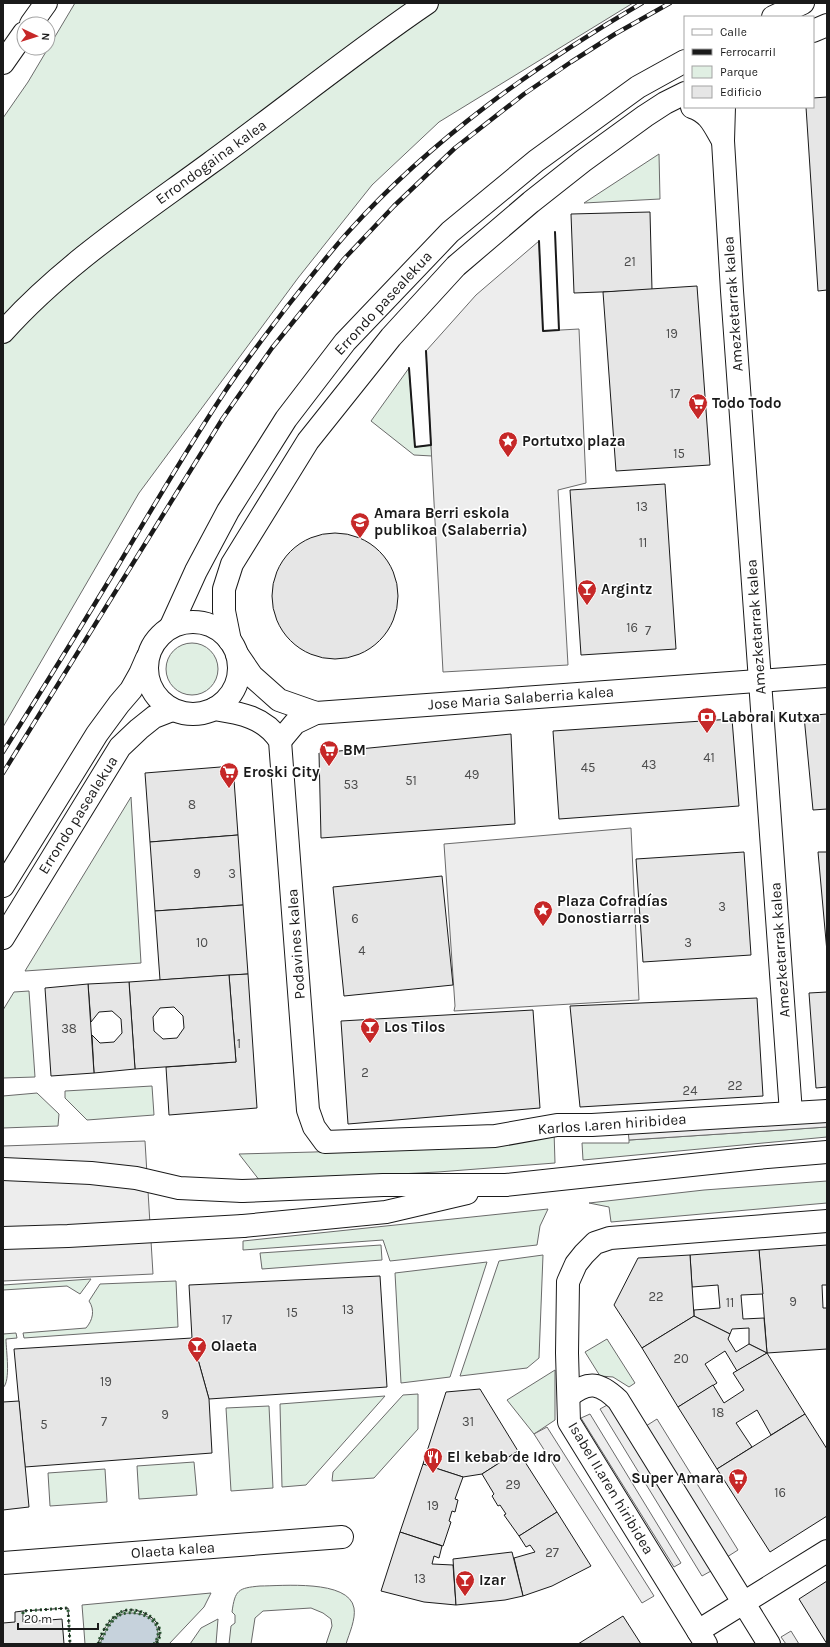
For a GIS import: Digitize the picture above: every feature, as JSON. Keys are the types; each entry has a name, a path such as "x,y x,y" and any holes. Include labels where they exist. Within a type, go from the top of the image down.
{"main road":[{"path":"37,16 46,3"},
{"name":"Errondogaina kalea","path":"3,332 20,312 60,276 156,202 427,3"},
{"path":"775,16 803,3"},
{"path":"814,31 827,25"},
{"path":"3,62 16,44"},
{"name":"Errondo pasealekua","path":"171,626 196,571 228,511 286,419 345,342 450,232 517,176 638,87 684,62"},
{"name":"Errondo pasealekua","path":"233,647 224,611 224,590 232,564 308,441 391,337 456,266 525,207 583,161 675,104 684,94"},
{"name":"Amezketarrak kalea","path":"694,108 702,111 712,123 723,141"},
{"name":"Amezketarrak kalea","path":"724,108 723,141 732,299 791,1113"},
{"path":"187,622 203,623 218,629 233,647 238,673 233,691 214,709 201,714 186,714 172,710 159,700 150,687 146,671 148,655 153,644 161,634 171,626 187,622"},
{"name":"Jose Maria Salaberria kalea","path":"233,647 252,676 279,700 316,713 827,676"},
{"name":"Errondo pasealekua","path":"3,886 97,734 131,690 148,655"},
{"path":"214,709 243,714 257,719 275,732 280,741 295,723 316,713"},
{"name":"Errondo pasealekua","path":"3,938 120,748 139,729 154,718 172,710"},
{"name":"Podavines kalea","path":"280,741 308,1110 314,1127 325,1142"},
{"name":"Karlos I.aren hiribidea","path":"325,1142 495,1136 557,1125 592,1125 827,1111"},
{"path":"3,1169 91,1173 136,1178 179,1188 242,1191 383,1185 506,1184 827,1152"},
{"path":"3,1238 243,1226 386,1212 506,1184"},
{"name":"Isabel II.aren hiribidea","path":"702,1638 569,1422 567,1353 568,1282 576,1264 594,1243 610,1238 827,1221"},
{"path":"569,1396 580,1387 593,1385 609,1391 618,1400 769,1644"},
{"name":"Olaeta kalea","path":"3,1563 342,1537"},
{"path":"702,1638 743,1604 827,1551"}],"green space":[{"path":"75,3 633,3 439,122 372,185 298,278 139,493 3,727 3,118 28,82 43,56 56,56 56,35"},
{"path":"659,154 660,199 584,203"},
{"path":"409,368 415,447 431,445 432,456 414,455 371,421"},
{"path":"187,643 197,643 206,647 214,655 218,664 218,674 214,683 206,691 197,695 187,695 178,691 170,683 166,674 166,664 170,655 178,647"},
{"path":"131,797 141,963 25,971"},
{"path":"29,991 35,1077 3,1078 3,1010 14,992"},
{"path":"152,1086 154,1115 87,1120 65,1098 65,1091"},
{"path":"37,1093 59,1114 58,1126 3,1128 3,1096"},
{"path":"827,1127 827,1137 583,1160 582,1143 629,1143 629,1140"},
{"path":"554,1131 555,1163 438,1172 260,1181 239,1154 437,1146"},
{"path":"827,1181 827,1203 611,1222 609,1207 589,1203 704,1190"},
{"path":"548,1209 540,1226 537,1245 390,1261 383,1240 243,1250 243,1241"},
{"path":"381,1245 382,1260 262,1269 260,1253"},
{"path":"543,1255 539,1358 527,1368 460,1376 499,1261"},
{"path":"487,1262 450,1377 401,1383 395,1273"},
{"path":"91,1279 80,1294 67,1286 3,1290 3,1285"},
{"path":"176,1281 178,1327 24,1338 23,1333 86,1328 90,1322 93,1311 89,1301 100,1284"},
{"path":"16,1333 17,1338 6,1339 8,1365 7,1379 3,1388 3,1334"},
{"path":"607,1339 635,1383 629,1387 613,1377 600,1376 585,1352"},
{"path":"555,1370 555,1420 534,1434 507,1400"},
{"path":"418,1394 418,1429 374,1478 332,1481 333,1472 403,1395"},
{"path":"385,1396 306,1485 282,1487 280,1404"},
{"path":"269,1406 273,1488 231,1491 226,1408"},
{"path":"194,1462 197,1495 139,1499 137,1466"},
{"path":"105,1469 107,1502 50,1506 48,1473"},
{"path":"260,1586 313,1586 328,1588 340,1592 349,1599 354,1608 353,1622 346,1644 326,1644 332,1626 331,1619 323,1613 311,1608 263,1611 255,1618 251,1644 229,1644 231,1626 235,1623 235,1615 232,1612 236,1595 242,1589"},
{"path":"211,1593 204,1607 169,1644 85,1644 82,1605"},
{"path":"218,1619 216,1644 190,1644 201,1628"}],"shaded area":[{"name":"Portutxo plaza","path":"539,241 543,331 579,329 586,483 558,490 568,665 443,672 426,351 476,295"},
{"name":"Plaza Cofradías Donostiarras","path":"631,828 639,1000 454,1011 455,1006 444,844"},
{"path":"827,1116 827,1127 629,1140 628,1130"},
{"path":"145,1141 153,1274 3,1281 3,1146"},
{"path":"609,1404 711,1571 702,1576 600,1409"},
{"path":"590,1414 681,1563 674,1567 581,1418"},
{"path":"657,1419 738,1550 727,1557 646,1426"},
{"path":"547,1427 654,1596 642,1603 534,1434"},
{"path":"126,1613 145,1615 156,1625 158,1632 154,1644 100,1644 105,1632 116,1617"},
{"path":"791,1631 799,1644 786,1644 781,1637"}],"building":[{"path":"827,97 827,290 818,291 806,108 814,108 814,98"},
{"path":"650,212 652,290 574,293 571,214"},
{"path":"697,286 710,465 616,471 603,292"},
{"path":"665,484 676,649 581,655 570,490"},
{"path":"341,533 365,540 380,551 391,566 397,584 397,608 391,626 380,641 365,652 347,658 329,659 305,652 290,641 279,626 273,608 272,590 279,566 290,551 305,540 323,534"},
{"path":"827,714 827,809 813,810 804,716"},
{"path":"732,719 739,806 559,819 553,731"},
{"path":"511,734 515,824 321,838 319,753"},
{"path":"233,766 238,835 150,842 145,773"},
{"path":"238,835 243,905 155,911 150,842"},
{"path":"744,852 751,955 643,962 636,859"},
{"path":"818,852 827,852 827,952"},
{"path":"442,876 453,985 344,996 333,887"},
{"path":"243,905 248,974 160,980 155,911"},
{"path":"248,974 257,1108 169,1115 166,1067 236,1062 229,975"},
{"path":"229,975 236,1062 135,1069 129,982","holes":["174,1007 183,1016 184,1028 177,1038 163,1039 154,1031 153,1017 160,1008"]},
{"path":"129,982 135,1069 94,1073 92,1035 100,1043 114,1042 122,1033 121,1019 112,1011 99,1012 91,1022 88,984"},
{"path":"88,984 94,1073 51,1076 45,988"},
{"path":"827,992 827,1087 816,1088 809,993"},
{"path":"757,998 763,1096 580,1107 570,1006"},
{"path":"533,1010 540,1108 348,1124 341,1021"},
{"path":"827,1245 827,1285 822,1285 823,1308 827,1308 827,1349 767,1353 759,1250"},
{"path":"759,1250 763,1294 741,1295 743,1319 764,1318 767,1353 749,1344 749,1328 732,1329 730,1334 694,1316 694,1310 720,1308 718,1285 692,1287 690,1255"},
{"path":"690,1255 694,1316 642,1348 614,1305 638,1258"},
{"path":"380,1276 387,1387 209,1399 192,1338 189,1285"},
{"path":"694,1316 730,1334 728,1339 736,1352 749,1344 767,1353 737,1371 725,1351 705,1364 717,1383 678,1407 642,1348"},
{"path":"192,1338 209,1399 212,1453 25,1467 14,1349"},
{"path":"767,1353 805,1414 771,1435 757,1410 736,1423 752,1447 717,1469 678,1407 713,1385 724,1403 744,1390 733,1373"},
{"path":"480,1389 518,1451 482,1474 463,1477 423,1464 446,1392"},
{"path":"19,1401 29,1507 3,1510 3,1402"},
{"path":"805,1414 827,1449 827,1516 770,1552 717,1469"},
{"path":"518,1451 557,1512 519,1536 504,1515 506,1514 500,1505 498,1506 492,1496 494,1494 482,1474"},
{"path":"423,1464 463,1477 455,1499 458,1500 455,1512 452,1511 449,1521 451,1522 443,1546 400,1532"},
{"path":"557,1512 591,1566 552,1586 523,1596 514,1558 535,1552 530,1545 526,1547 519,1536"},
{"path":"400,1532 442,1546 439,1558 434,1556 432,1564 453,1565 456,1605 424,1602 381,1591"},
{"path":"512,1552 523,1596 505,1600 456,1605 453,1559"},
{"path":"827,1581 827,1644 799,1599"},
{"path":"23,1611 23,1622 62,1619 64,1644 3,1644 3,1623 15,1622 15,1612"},
{"path":"623,1616 641,1644 578,1644"}],"railway":[{"path":"3,752 183,457 224,393 286,308 333,249 382,196 451,134 524,78 602,27 642,3"},
{"path":"3,773 223,418 272,348 344,259 394,206 455,148 524,94 571,62 615,34 670,3"}],"hedge":[{"path":"23,1614 23,1611 68,1608 70,1644"},
{"path":"98,1644 106,1627 112,1619 119,1613 126,1610 142,1612 150,1616 156,1622 159,1628 160,1636 156,1644"},
{"path":"100,1644 114,1619 122,1614 129,1613 144,1615 155,1624 158,1630 158,1636 154,1644"}],"fence":[{"path":"23,1611 68,1608 70,1644"},
{"path":"98,1644 106,1627 112,1619 119,1613 126,1610 142,1612 150,1616 156,1622 159,1628 160,1636 156,1644"}],"wall":[{"path":"539,241 543,331 559,330 555,232"},
{"path":"409,368 415,447 431,445 426,351"}],"place":[{"name":"Todo Todo","path":"698,420"},
{"name":"Portutxo plaza","path":"508,458"},
{"name":"Amara Berri eskola publikoa (Salaberria)","path":"360,539"},
{"name":"Argintz","path":"587,606"},
{"name":"Laboral Kutxa","path":"707,734"},
{"name":"BM","path":"329,767"},
{"name":"Eroski City","path":"229,789"},
{"name":"Plaza Cofradías Donostiarras","path":"543,927"},
{"name":"Los Tilos","path":"370,1044"},
{"name":"Olaeta","path":"197,1363"},
{"name":"El kebab de Idro","path":"433,1474"},
{"name":"Super Amara","path":"738,1495"},
{"name":"Izar","path":"465,1597"}]}
